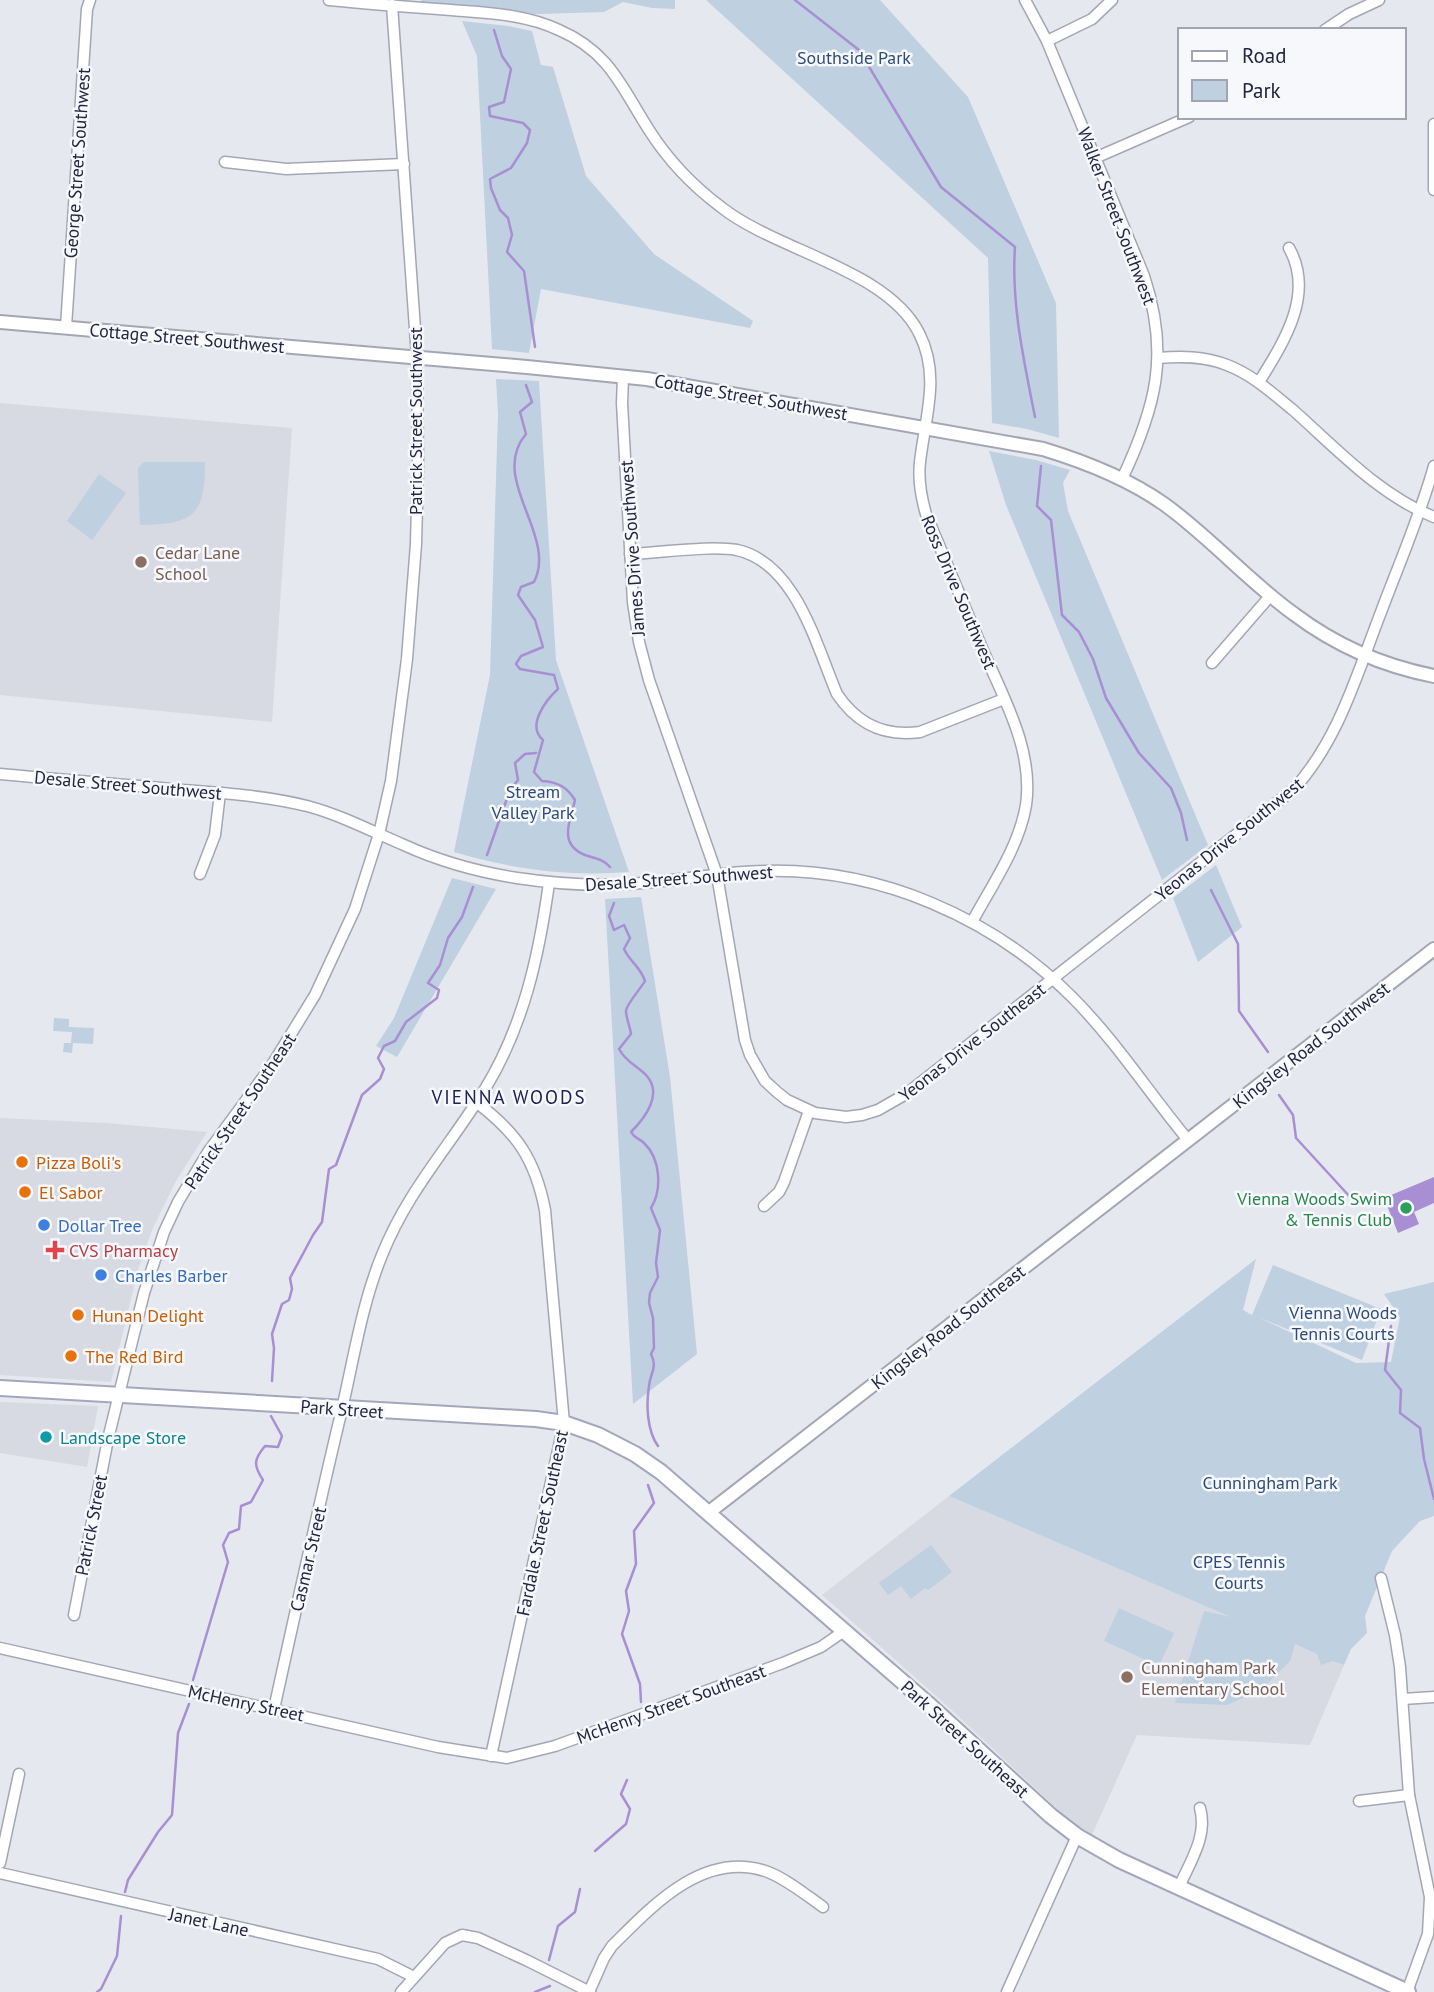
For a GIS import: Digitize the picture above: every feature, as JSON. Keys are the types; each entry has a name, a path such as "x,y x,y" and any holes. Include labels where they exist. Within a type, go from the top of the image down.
{"main road":[{"path":"0,1388 120,1394"},
{"name":"Park Street","path":"120,1394 506,1416 564,1423"},
{"name":"Park Street Southeast","path":"564,1423 618,1444 649,1462 927,1703 1040,1807 1077,1836 1119,1860 1408,1992"}],"street":[{"name":"George Street Southwest","path":"66,327 87,9 90,0"},
{"name":"Ross Drive Southwest","path":"329,0 524,18 562,31 594,52 624,85 662,149 702,192 750,226 886,293 904,310 918,331 930,362 932,391 920,481 926,514 1023,749 1026,806 1015,840 972,922"},
{"name":"Walker Street Southwest","path":"1026,0 1047,40 1148,288 1155,322 1157,358 1154,393 1147,424 1122,479"},
{"path":"1047,40 1092,19 1112,0"},
{"path":"1328,28 1364,3 1379,0"},
{"name":"Patrick Street Southwest","path":"379,834 397,747 416,544 417,357 392,5"},
{"path":"1095,158 1184,119"},
{"path":"1434,124 1434,191"},
{"path":"225,162 297,169 404,163"},
{"path":"1259,382 1287,333 1298,296 1298,270 1289,247"},
{"name":"Cottage Street Southwest","path":"0,322 623,377 717,390 1044,449 1072,457 1122,479 1166,506 1317,631 1365,655 1434,676"},
{"path":"1157,358 1194,357 1211,360 1243,372 1259,382 1376,483 1419,511 1434,517"},
{"name":"James Drive Southwest","path":"623,377 622,403 635,618 649,680 718,874 744,1040 765,1081 777,1092 809,1111"},
{"name":"Yeonas Drive Southwest","path":"1053,979 1294,789 1320,758 1332,737 1365,655 1434,466"},
{"path":"630,554 724,549 748,554 771,567 791,589 837,694 853,715 882,731 920,733 1004,699"},
{"path":"1212,663 1271,595"},
{"name":"Desale Street Southwest","path":"0,774 277,799 354,822 424,853 480,870 549,883 603,886 776,871 848,878 910,895 972,922 1014,948 1053,979 1094,1021 1188,1140"},
{"path":"200,874 215,835 220,793"},
{"name":"Patrick Street Southeast","path":"120,1394 147,1282 168,1222 208,1152 272,1065 315,995 355,909 379,834"},
{"name":"Casmar Street","path":"274,1709 363,1313 382,1255 408,1202 434,1160 476,1102 510,1041 537,960 549,883"},
{"name":"Kingsley Road Southwest","path":"1188,1140 1434,949"},
{"name":"Yeonas Drive Southeast","path":"809,1111 846,1116 862,1115 892,1103 1053,979"},
{"name":"Fardale Street Southeast","path":"476,1102 499,1120 517,1140 529,1158 541,1190 564,1423 491,1756"},
{"path":"764,1206 779,1192 784,1182 809,1111"},
{"name":"Kingsley Road Southeast","path":"708,1513 1188,1140"},
{"name":"Patrick Street","path":"74,1615 99,1479 120,1394"},
{"path":"1381,1578 1395,1635 1403,1699 1409,1796 1427,1877 1430,1917 1423,1951 1408,1992"},
{"name":"McHenry Street Southeast","path":"491,1756 517,1757 585,1736 813,1651 844,1631"},
{"name":"McHenry Street","path":"0,1648 491,1756"},
{"path":"1403,1699 1434,1697"},
{"path":"0,1863 19,1774"},
{"path":"1359,1801 1409,1796"},
{"path":"1179,1887 1201,1837 1203,1827 1200,1808"},
{"path":"1007,1992 1077,1836"},
{"path":"401,1992 445,1943 462,1935 478,1938 589,1992 612,1946 687,1881 706,1872 735,1866 769,1873 823,1907"},
{"name":"Janet Lane","path":"0,1873 379,1959 414,1977"}],"shaded area":[{"name":"Cedar Lane School","path":"0,403 292,428 272,722 0,695"},
{"path":"0,1118 107,1123 207,1132 176,1181 152,1230 138,1270 111,1382 0,1375"},
{"name":"Vienna Woods Swim & Tennis Club","path":"1434,1177 1434,1203 1414,1212 1419,1224 1398,1233 1384,1198"},
{"path":"0,1402 98,1406 87,1467 0,1453"},
{"name":"Cunningham Park Elementary School","path":"949,1496 1344,1665 1310,1745 1137,1735 1091,1837 1085,1835 944,1703 822,1595"}],"green space":[{"path":"421,0 675,0 675,9 623,2 604,12 508,15 421,8"},
{"name":"Southside Park","path":"706,0 880,0 968,97 1056,303 1059,438 992,423 988,258"},
{"path":"462,21 532,31 541,65 553,67 586,176 654,254 753,321 750,328 541,289 529,353 492,349 477,56"},
{"name":"Stream Valley Park","path":"496,379 539,381 556,660 629,872 540,870 454,852 490,675 498,414"},
{"path":"989,451 1070,470 1063,483 1068,511 1208,845 1162,880 1006,505"},
{"path":"144,462 205,462 202,494 192,513 173,522 140,525 138,468"},
{"path":"99,474 126,493 92,540 67,521"},
{"path":"1216,865 1242,927 1198,962 1173,898"},
{"path":"452,878 496,889 397,1057 376,1046 394,1018"},
{"path":"641,897 670,1077 697,1354 633,1404 605,899"},
{"path":"54,1018 69,1019 69,1027 94,1028 93,1044 73,1043 72,1053 63,1052 64,1043 71,1043 72,1032 53,1031"},
{"name":"Cunningham Park","path":"1256,1259 1243,1310 1252,1315 1273,1265 1381,1309 1362,1360 1258,1317 1356,1363 1391,1362 1400,1317 1384,1294 1434,1282 1434,1516 1420,1521 1392,1551 1365,1616 1367,1633 1351,1649 1344,1665 1333,1661 1321,1665 1317,1654 1295,1644 1290,1661 1261,1690 1227,1705 1175,1703 1204,1611 1231,1617 949,1496"},
{"path":"931,1545 952,1572 911,1599 901,1586 888,1595 879,1583"},
{"path":"1119,1608 1174,1633 1159,1666 1104,1641"}],"waterway":[{"path":"795,0 859,50 941,187 1015,247 1017,311 1035,417"},
{"path":"494,30 502,56 511,69 504,102 489,107 490,116 523,123 530,130 527,143 511,168 490,179 491,188 500,210 508,218 512,235 507,252 524,271 535,347"},
{"path":"526,385 532,402 520,412 526,434 516,451 515,470 518,488 538,545 539,564 534,582 521,587 518,595 535,620 543,647 521,656 516,664 520,669 554,675 558,689 543,706 537,721 536,728 543,740 534,772 542,781 565,789 575,800 568,830 571,844 576,850 601,860 610,867"},
{"path":"1041,466 1037,506 1051,520 1062,615 1079,632 1093,659 1106,698 1139,753 1171,788 1181,813 1187,840"},
{"path":"487,855 510,790 518,780 515,763 525,754 536,753"},
{"path":"272,1381 272,1334 282,1304 289,1300 292,1289 290,1278 322,1222 329,1169 336,1165 362,1095 380,1079 384,1069 378,1058 384,1046 395,1041 406,1022 437,998 439,990 428,983 440,965 448,938 462,917 473,887"},
{"path":"1211,890 1238,944 1239,1011 1268,1052"},
{"path":"614,903 609,916 614,930 624,925 630,938 624,949 645,981 627,1008 631,1034 619,1049 646,1075 653,1090 650,1106 631,1132 650,1150 658,1175 657,1192 651,1208 660,1230 656,1263 658,1277 650,1293 649,1303 653,1318 654,1348 651,1354 654,1367 648,1401 648,1418 658,1446"},
{"path":"1279,1095 1293,1115 1296,1138 1351,1198"},
{"path":"1391,1326 1385,1370 1401,1390 1400,1413 1420,1428 1434,1499"},
{"path":"193,1680 228,1562 223,1545 229,1533 239,1529 241,1506 251,1502 263,1480 256,1466 259,1455 265,1446 278,1447 282,1436 271,1416"},
{"path":"641,1702 640,1684 622,1634 629,1611 626,1591 636,1564 634,1531 654,1503 648,1485"},
{"path":"125,1892 128,1880 172,1815 178,1733 189,1704"},
{"path":"595,1851 626,1824 630,1809 621,1794 627,1780"},
{"path":"549,1960 558,1926 575,1912 580,1889"},
{"path":"97,1992 117,1956 121,1916"},
{"path":"535,1992 550,1986"}],"place":[{"name":"Cedar Lane School","path":"141,562"},
{"name":"Pizza Boli's","path":"22,1162"},
{"name":"El Sabor","path":"25,1192"},
{"name":"Vienna Woods Swim & Tennis Club","path":"1406,1208"},
{"name":"Dollar Tree","path":"44,1225"},
{"name":"CVS Pharmacy","path":"55,1250"},
{"name":"Charles Barber","path":"101,1275"},
{"name":"Hunan Delight","path":"78,1315"},
{"name":"The Red Bird","path":"71,1356"},
{"name":"Landscape Store","path":"46,1437"},
{"name":"Cunningham Park Elementary School","path":"1127,1677"}],"district":[{"name":"VIENNA WOODS","path":"509,1097"}],"park label":[{"name":"Vienna Woods Tennis Courts","path":"1343,1322"},
{"name":"CPES Tennis Courts","path":"1239,1571"}]}
